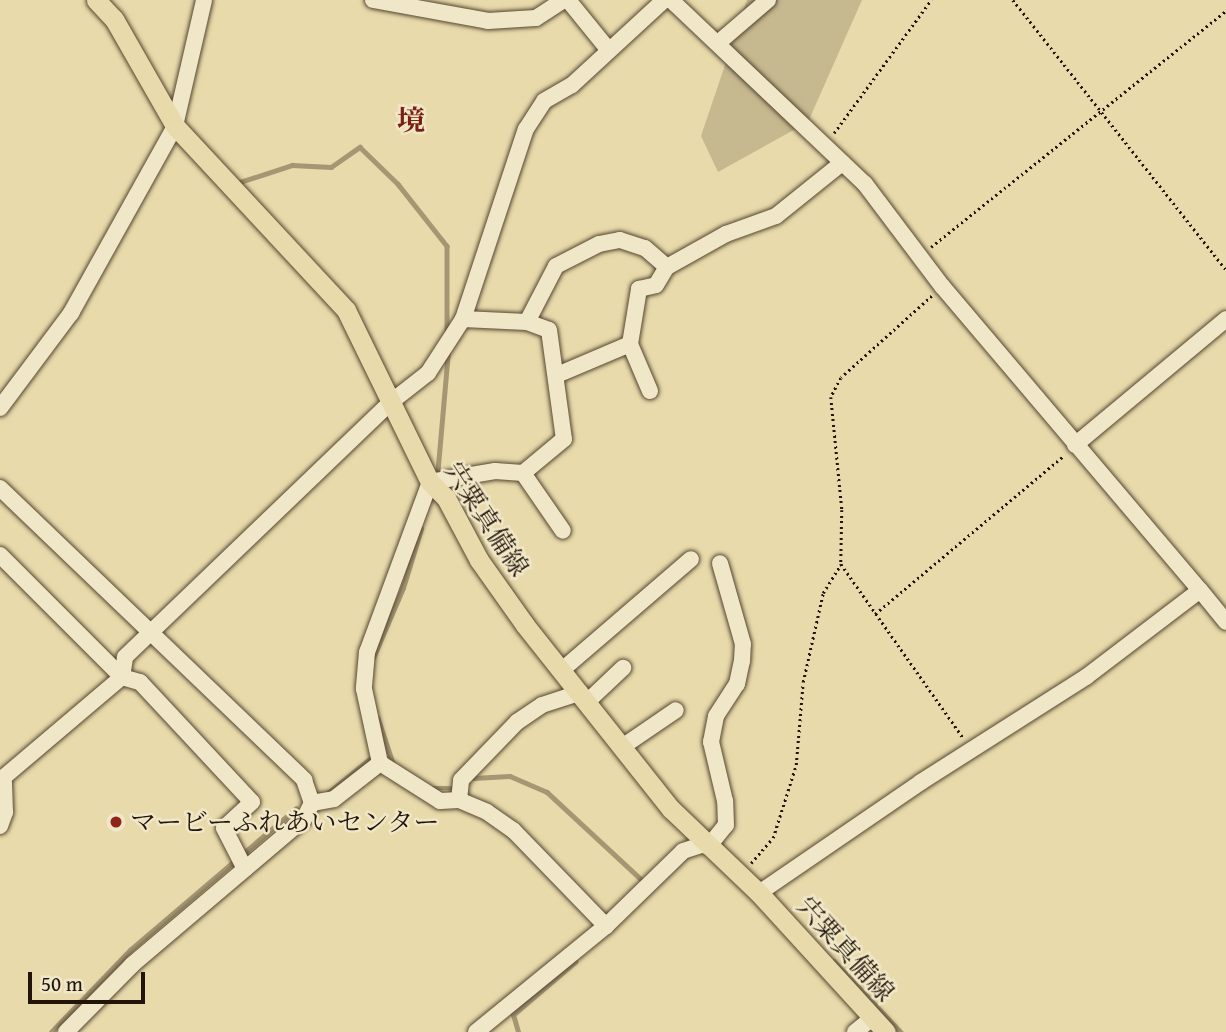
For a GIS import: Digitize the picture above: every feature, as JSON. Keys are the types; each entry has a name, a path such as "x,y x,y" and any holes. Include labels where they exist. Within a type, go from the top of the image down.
{"main road":[{"name":"宍粟真備線","path":"96,0 114,19 174,126 346,310 430,482 446,498 479,560 562,670 621,747 706,845 759,893 879,1025"}],"street":[{"path":"0,408 71,313 174,126 204,0"},
{"path":"373,0 488,21 536,18 566,0 607,48"},
{"path":"0,826 5,812 2,775 122,677 125,657 391,402 428,373 463,319 526,129 544,101 572,85 607,48 664,0"},
{"path":"671,0 842,163 887,210 942,286 1226,622"},
{"path":"718,43 768,0"},
{"path":"650,391 630,344 639,289 656,285 667,267 726,233 776,216 842,163"},
{"path":"527,322 556,266 599,244 620,240 633,244 667,267"},
{"path":"463,319 527,322 549,330 564,439 523,473 495,471 430,482 367,652 364,689 380,763 440,801 459,800 487,811 513,830 606,926"},
{"path":"1075,445 1226,319"},
{"path":"557,375 630,344"},
{"path":"523,473 563,531"},
{"path":"0,488 149,635 304,780 312,803 304,819 241,861 66,1032"},
{"path":"0,555 122,677 140,682 251,802 224,828 241,861"},
{"path":"562,670 691,559"},
{"path":"476,1032 606,926 683,851 706,845 726,825 725,801 710,742 716,716 737,684 743,644 720,563"},
{"path":"759,893 971,749 1086,677 1200,590"},
{"path":"459,800 461,780 517,722 542,705 583,697 623,668"},
{"path":"621,747 676,710"},
{"path":"312,803 334,799 380,763"},
{"path":"855,1032 879,1025"}],"path":[{"path":"823,146 931,0"},
{"path":"1013,0 1226,270"},
{"path":"918,256 1226,10"},
{"path":"739,873 773,838 796,765 803,682 824,593 841,564 842,510 831,397 841,379 942,286"},
{"path":"875,614 1075,445"},
{"path":"841,564 971,749"}],"shaded area":[{"path":"747,0 862,0 808,122 718,172 701,136"}],"waterway":[{"path":"237,183 292,165 331,167 360,147 398,184 447,246 447,334"},
{"path":"437,477 448,350"},
{"path":"373,658 403,588 421,529"},
{"path":"378,718 393,763"},
{"path":"329,792 372,757"},
{"path":"473,778 510,776 547,792 640,878"},
{"path":"432,788 458,788"},
{"path":"51,1032 130,950 296,808"},
{"path":"834,961 901,1032"},
{"path":"518,1032 513,1015 575,962"}],"place":[{"name":"マービーふれあいセンター","path":"116,822"}],"district":[{"name":"境","path":"411,120"}]}
